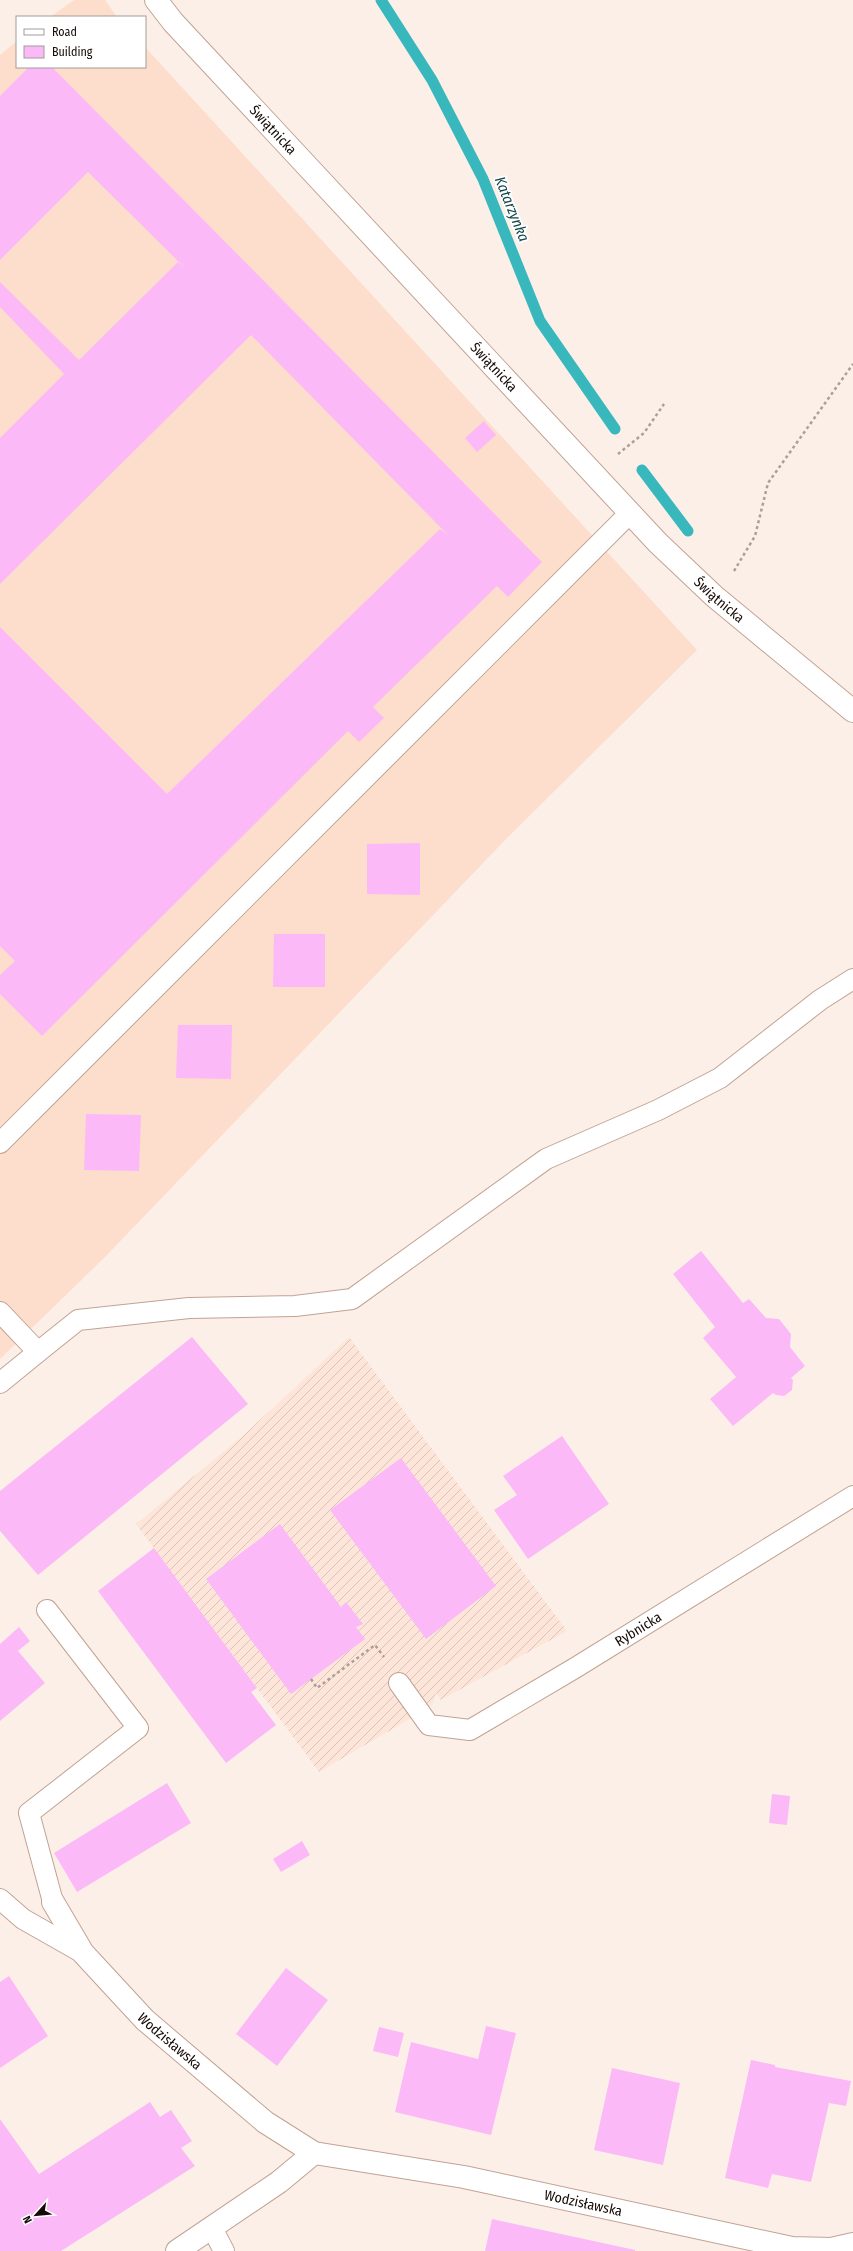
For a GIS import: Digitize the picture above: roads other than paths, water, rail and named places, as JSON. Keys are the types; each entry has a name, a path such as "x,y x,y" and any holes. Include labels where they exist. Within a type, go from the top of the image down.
{"street":[{"name":"Świątnicka","path":"156,0 173,22 630,513 714,596 853,711"},
{"name":"Wodzisławska","path":"53,1902 83,1953 145,2020 265,2122 314,2152 464,2177 792,2248 831,2249 853,2244"},
{"path":"177,2251 279,2182 314,2152"}],"lane":[{"path":"0,1143 630,513"},
{"path":"0,1383 78,1320 189,1308 295,1306 352,1299 546,1159 658,1110 720,1078 820,1000 853,979"},
{"path":"0,1312 38,1352"},
{"name":"Rybnicka","path":"399,1682 429,1725 470,1730 582,1664 853,1496"},
{"path":"47,1610 138,1728 29,1813 53,1902"},
{"path":"0,1899 23,1919 83,1953"},
{"path":"212,2228 224,2251"}],"waterway":[{"name":"Katarzynka","path":"381,0 432,80 483,179 540,321 615,429"},
{"name":"Katarzynka","path":"642,470 688,531"}]}
